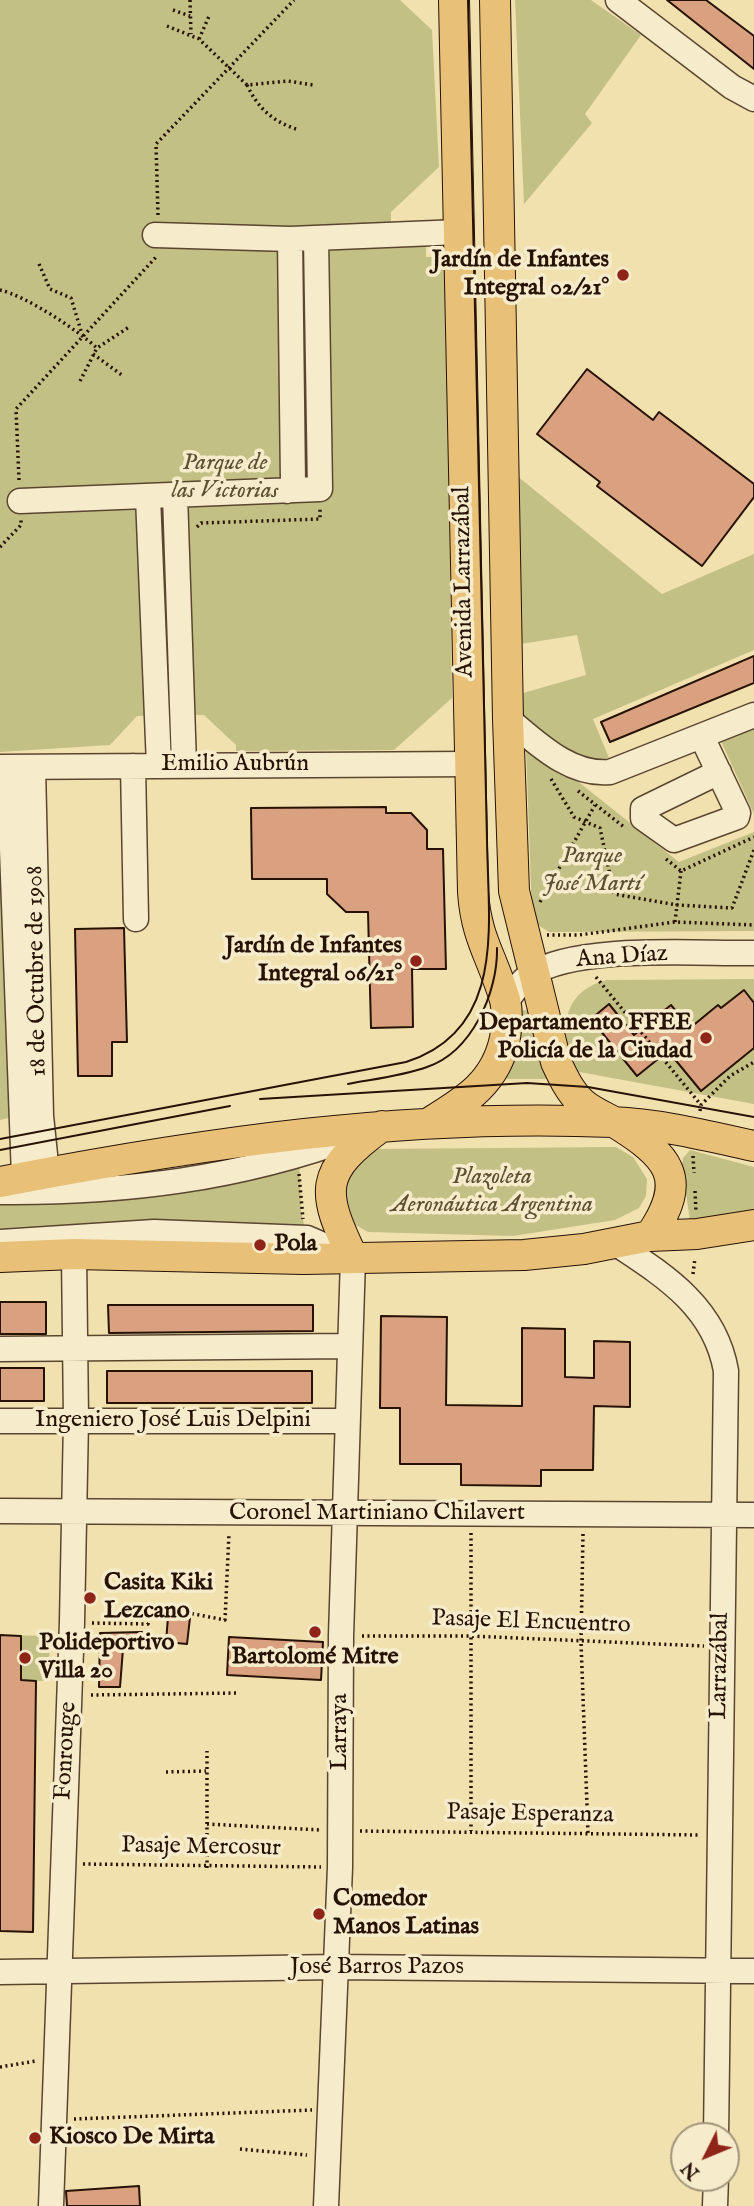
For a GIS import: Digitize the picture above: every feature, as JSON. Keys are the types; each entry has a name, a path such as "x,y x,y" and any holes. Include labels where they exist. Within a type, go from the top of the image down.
{"main road":[{"path":"454,4 495,4"},
{"name":"Avenida Larrazábal","path":"429,1123 485,1084 501,1053 505,1035 506,1003 475,921 469,764 454,4"},
{"name":"Avenida Larrazábal","path":"495,4 508,719 514,891 556,1062 567,1085 584,1105 613,1122 656,1154 671,1180 669,1205 650,1236"},
{"path":"466,626 508,626"},
{"path":"18,1181 296,1134 429,1123 699,1119 754,1146"},
{"path":"353,1258 330,1203 330,1184 346,1154 382,1126"},
{"path":"0,1257 74,1254 353,1258 534,1255 650,1236 697,1234 754,1225"}],"street":[{"path":"618,0 732,87 754,99"},
{"path":"164,230 290,239 459,232"},
{"path":"20,501 320,489 316,238"},
{"path":"286,491 293,483 290,239"},
{"path":"175,495 184,765"},
{"path":"148,496 159,766"},
{"path":"508,719 559,758 583,771 610,772 754,715"},
{"path":"702,737 719,772"},
{"name":"Emilio Aubrún","path":"14,767 469,764"},
{"path":"133,766 136,919"},
{"name":"18 de Octubre de 1908","path":"14,767 41,1116 18,1181"},
{"name":"Ana Díaz","path":"533,973 580,947 612,955 754,953"},
{"path":"506,1003 518,986 533,973"},
{"path":"18,1181 83,1193 156,1186 299,1157 382,1126"},
{"path":"0,1242 154,1232 307,1238 353,1258"},
{"name":"Larrazábal","path":"615,1243 682,1291 707,1319 723,1354 727,1388 720,1647 720,1970 716,2122"},
{"name":"Fonrouge","path":"51,2206 75,1512 74,1254"},
{"name":"Larraya","path":"326,2206 340,1867 341,1636 353,1258"},
{"path":"0,1349 350,1346"},
{"name":"Ingeniero José Luis Delpini","path":"0,1421 346,1421"},
{"name":"Coronel Martiniano Chilavert","path":"0,1511 754,1515"},
{"name":"José Barros Pazos","path":"0,1972 337,1967 754,1971"}],"path":[{"path":"190,0 191,34"},
{"path":"0,547 21,525 16,409 82,334 164,230 156,144 294,0"},
{"path":"173,10 190,16"},
{"path":"199,39 209,14"},
{"path":"167,26 199,39 247,85 264,110 279,123 296,129"},
{"path":"247,85 288,81 313,85"},
{"path":"39,264 50,289 71,298 82,334"},
{"path":"0,290 20,294 33,306 82,334 97,348"},
{"path":"80,381 97,348 129,327"},
{"path":"93,354 123,376"},
{"path":"193,531 201,523 320,519 320,489"},
{"path":"559,758 549,774 574,817 600,828 614,894 677,905 732,908 754,850"},
{"path":"537,907 595,805"},
{"path":"675,922 681,871"},
{"path":"538,927 546,935 580,947 675,922 754,925"},
{"path":"580,947 699,1119"},
{"path":"682,1291 693,1274 697,1234 692,1148 699,1119 730,1076 754,1062"},
{"path":"299,1157 301,1212 307,1238"},
{"path":"471,1513 471,1831"},
{"path":"72,1622 148,1625 148,1614 167,1613 225,1620 230,1514"},
{"path":"583,1514 581,1642 588,1833"},
{"name":"Pasaje El Encuentro","path":"341,1636 470,1636 720,1647"},
{"path":"69,1696 239,1693"},
{"path":"207,1751 207,1868"},
{"path":"166,1772 207,1771"},
{"name":"Pasaje Esperanza","path":"207,1824 341,1830 718,1835"},
{"name":"Pasaje Mercosur","path":"61,1863 207,1868 340,1867"},
{"path":"0,2067 56,2057"},
{"path":"54,2120 328,2109"},
{"path":"240,2149 327,2156"}],"green space":[{"name":"Parque de las Victorias","path":"0,0 400,0 432,30 439,167 391,212 391,226 426,225 426,257 446,257 452,698 394,750 236,751 236,745 204,715 137,716 110,745 0,752"},
{"path":"515,0 591,0 641,35 585,114 592,123 524,204"},
{"path":"516,475 662,594 754,554 754,650 593,719 609,758 582,760 571,757 552,745 521,718 523,693 586,675 577,635 521,644"},
{"path":"754,716 754,814 715,728"},
{"name":"Parque José Martí","path":"536,748 679,862 754,832 754,931 549,932 538,925 532,912 526,749"},
{"path":"0,837 9,1118 0,1120"},
{"path":"754,979 754,1104 574,1071 567,1042 568,1015 580,994 592,986 607,980"},
{"path":"522,1010 532,1011 551,1079 506,1079 516,1053 517,1016"},
{"name":"Plazoleta Aeronáutica Argentina","path":"616,1147 633,1157 647,1179 646,1196 639,1208 615,1220 513,1236 368,1232 352,1223 342,1212 343,1171 375,1149"},
{"path":"690,1150 754,1167 754,1214 690,1221 682,1165 683,1158"},
{"path":"299,1157 301,1211 307,1238 0,1242 0,1192"},
{"name":"Polideportivo Villa 20","path":"0,1635 50,1636 49,1681 0,1680"}],"building":[{"path":"667,0 706,0 754,36 754,69"},
{"path":"587,369 653,420 659,412 754,484 754,497 702,566 597,486 600,482 537,434"},
{"path":"754,656 754,683 610,742 601,722"},
{"path":"386,807 386,813 411,813 427,830 427,849 443,849 446,969 412,969 413,1027 371,1028 368,912 346,912 327,894 327,879 252,879 251,808"},
{"path":"124,928 127,1042 112,1042 112,1076 78,1076 75,929"},
{"name":"Departamento FFEE Policía de la Ciudad","path":"744,990 754,1003 754,1048 701,1091 668,1051 637,1076 591,1019 609,1004 634,1035 671,1005 690,1028 718,1005 721,1008"},
{"path":"0,1302 46,1302 46,1334 0,1334"},
{"path":"108,1305 313,1305 313,1331 109,1333"},
{"path":"381,1316 447,1317 446,1405 522,1406 522,1328 565,1329 565,1377 594,1378 594,1341 630,1342 630,1407 594,1406 593,1470 541,1470 541,1486 461,1485 461,1464 400,1464 400,1408 380,1408"},
{"path":"0,1368 44,1368 44,1401 0,1401"},
{"path":"107,1371 312,1371 312,1403 107,1403"},
{"path":"168,1617 190,1618 187,1644 166,1642"},
{"path":"142,1632 141,1648 123,1649 120,1687 99,1687 100,1633"},
{"path":"0,1635 21,1636 21,1680 36,1681 33,1932 0,1931"},
{"path":"229,1637 323,1642 321,1680 227,1675"},
{"path":"139,2186 140,2206 67,2206 66,2191"}],"tram line":[{"path":"0,1139 406,1062 439,1047 461,1025 476,1000 485,970 489,905 468,0"},
{"path":"348,1084 427,1067 457,1048 469,1034 487,1001 493,983 497,948"},
{"path":"260,1099 527,1083 588,1087 754,1117"},
{"path":"0,1150 230,1106"}],"place":[{"name":"Jardín de Infantes Integral 02/21°","path":"623,275"},
{"name":"Jardín de Infantes Integral 06/21°","path":"416,961"},
{"name":"Departamento FFEE Policía de la Ciudad","path":"706,1038"},
{"name":"Pola","path":"260,1245"},
{"name":"Casita Kiki Lezcano","path":"90,1598"},
{"name":"Bartolomé Mitre","path":"315,1632"},
{"name":"Polideportivo Villa 20","path":"25,1658"},
{"name":"Comedor Manos Latinas","path":"319,1914"},
{"name":"Kiosco De Mirta","path":"35,2138"}]}
